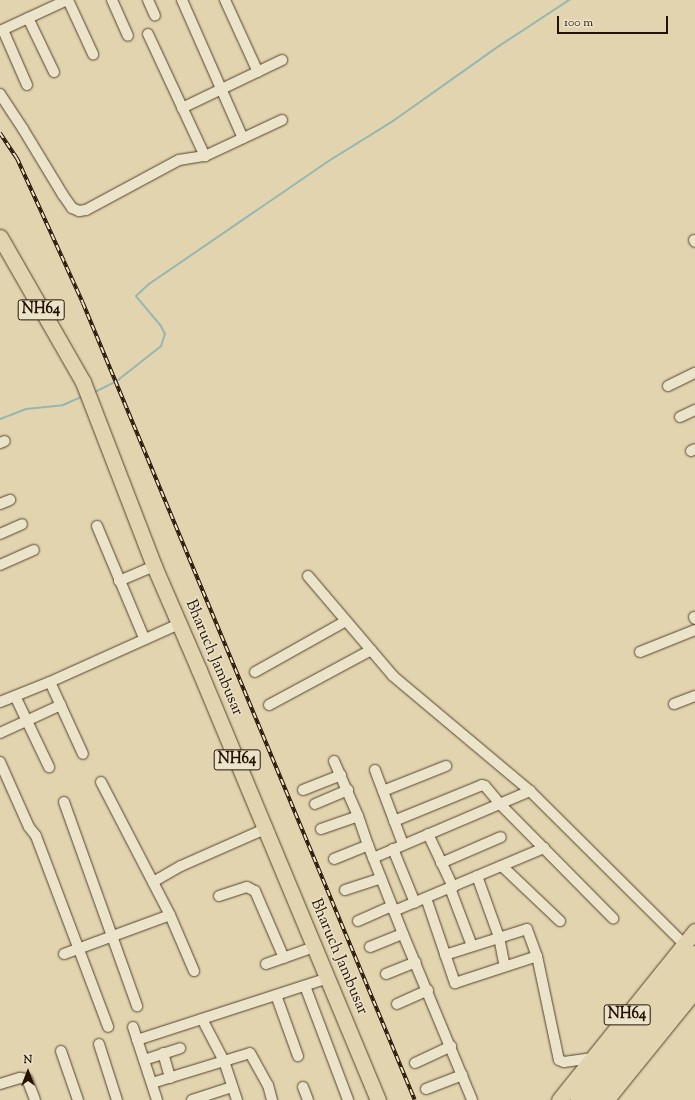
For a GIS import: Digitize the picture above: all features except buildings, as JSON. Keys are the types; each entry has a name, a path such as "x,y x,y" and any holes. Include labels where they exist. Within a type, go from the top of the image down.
{"highway":[{"name":"Bharuch Jambusar","path":"0,237 83,382 154,566 378,1100"},
{"name":"NH64","path":"559,1100 593,1058 690,949 695,931"},
{"path":"593,1100 642,1029 690,949"},
{"path":"577,1100 695,971"},
{"name":"NH64","path":"606,1100 695,990"}],"street":[{"path":"27,85 2,31 28,18 67,0 93,54"},
{"path":"112,0 128,36"},
{"path":"148,0 155,16"},
{"path":"182,0 220,89 243,138"},
{"path":"225,0 258,72"},
{"path":"28,18 54,72"},
{"path":"148,34 204,156"},
{"path":"182,108 282,60"},
{"path":"0,94 24,130 63,196 72,208 79,211 86,210 179,160 204,156 282,120"},
{"path":"668,386 695,373"},
{"path":"680,417 695,410"},
{"path":"0,504 10,500"},
{"path":"0,534 22,524"},
{"path":"97,526 144,638"},
{"path":"0,565 34,550"},
{"path":"119,581 154,566"},
{"path":"308,576 393,676 530,792 690,949"},
{"path":"255,672 346,621"},
{"path":"0,702 50,682 144,638 179,624"},
{"path":"640,652 695,630"},
{"path":"269,705 371,650"},
{"path":"50,682 82,754"},
{"path":"15,696 49,768"},
{"path":"674,704 695,696"},
{"path":"0,733 61,706"},
{"path":"334,761 348,790 393,909 428,990 472,1100"},
{"path":"0,762 29,827 36,836 108,1027"},
{"path":"383,792 446,766"},
{"path":"375,770 403,844"},
{"path":"303,790 341,775"},
{"path":"101,782 170,915 194,971"},
{"path":"394,821 482,785 488,789 500,804 613,918"},
{"path":"315,804 348,790"},
{"path":"373,858 393,848 530,792"},
{"path":"64,802 136,1006"},
{"path":"321,829 358,816"},
{"path":"153,882 181,866 265,829"},
{"path":"428,834 451,887 472,946"},
{"path":"441,863 500,836"},
{"path":"334,859 368,846"},
{"path":"393,848 415,902"},
{"path":"358,921 426,898 544,848"},
{"path":"502,866 560,921"},
{"path":"477,876 499,937 504,963"},
{"path":"345,890 381,878"},
{"path":"219,896 247,887 255,891 284,958"},
{"path":"426,898 455,982 526,959 538,960"},
{"path":"64,954 170,915"},
{"path":"445,955 527,929 538,960 559,1060 564,1062 593,1058"},
{"path":"370,947 403,934"},
{"path":"266,964 314,947"},
{"path":"386,974 416,962"},
{"path":"137,1040 328,978"},
{"path":"305,986 348,1100"},
{"path":"397,1004 428,990"},
{"path":"276,995 298,1056"},
{"path":"202,1019 224,1061 237,1100"},
{"path":"132,1027 157,1100"},
{"path":"99,1044 117,1100"},
{"path":"414,1063 451,1046"},
{"path":"144,1060 180,1048"},
{"path":"61,1051 78,1100"},
{"path":"163,1053 170,1078"},
{"path":"152,1083 250,1053 268,1085 272,1100"},
{"path":"426,1089 462,1075"},
{"path":"0,1084 20,1078 27,1079 35,1100"},
{"path":"192,1100 232,1087"},
{"path":"303,1087 308,1100"}],"waterway":[{"path":"93,393 118,380 161,346 165,334 161,326 136,296 149,284 327,162 393,121 499,46 569,0"},
{"path":"0,419 26,409 63,405 83,396"}],"railway":[{"path":"0,133 17,158 83,303 415,1100"}]}
